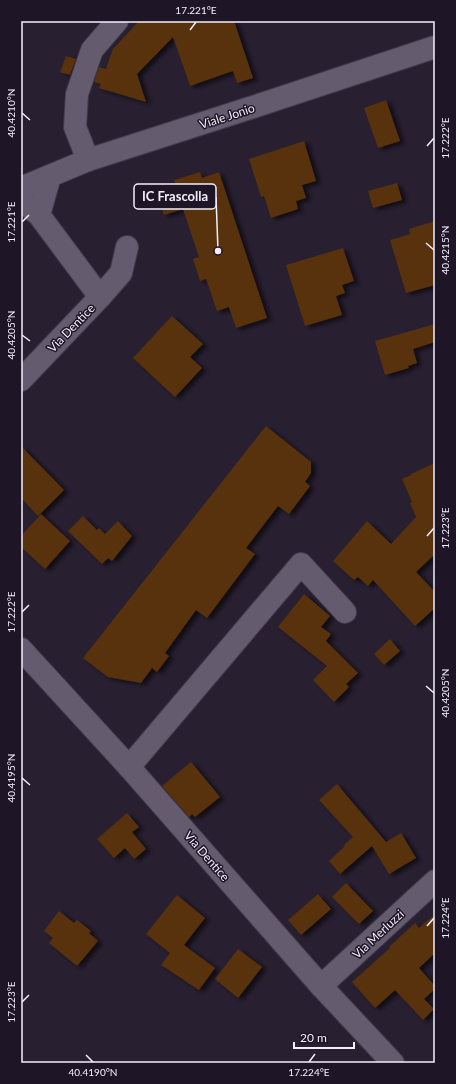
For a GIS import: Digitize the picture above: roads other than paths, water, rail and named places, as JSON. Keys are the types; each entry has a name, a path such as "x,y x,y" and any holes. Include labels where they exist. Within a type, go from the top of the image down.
{"street":[{"path":"88,160 75,128 77,94 92,50 117,21"},
{"name":"Viale Jonio","path":"21,188 88,160 435,47"},
{"path":"39,215 50,176"},
{"name":"Via Dentice","path":"21,200 39,215 100,297 21,380"},
{"path":"100,297 121,273 127,247"},
{"path":"129,767 301,564 345,612"},
{"name":"Via Dentice","path":"21,649 129,767 322,986 393,1063"},
{"name":"Via Merluzzi","path":"322,986 435,881"}],"place":[{"name":"IC Frascolla","path":"218,251"}]}
